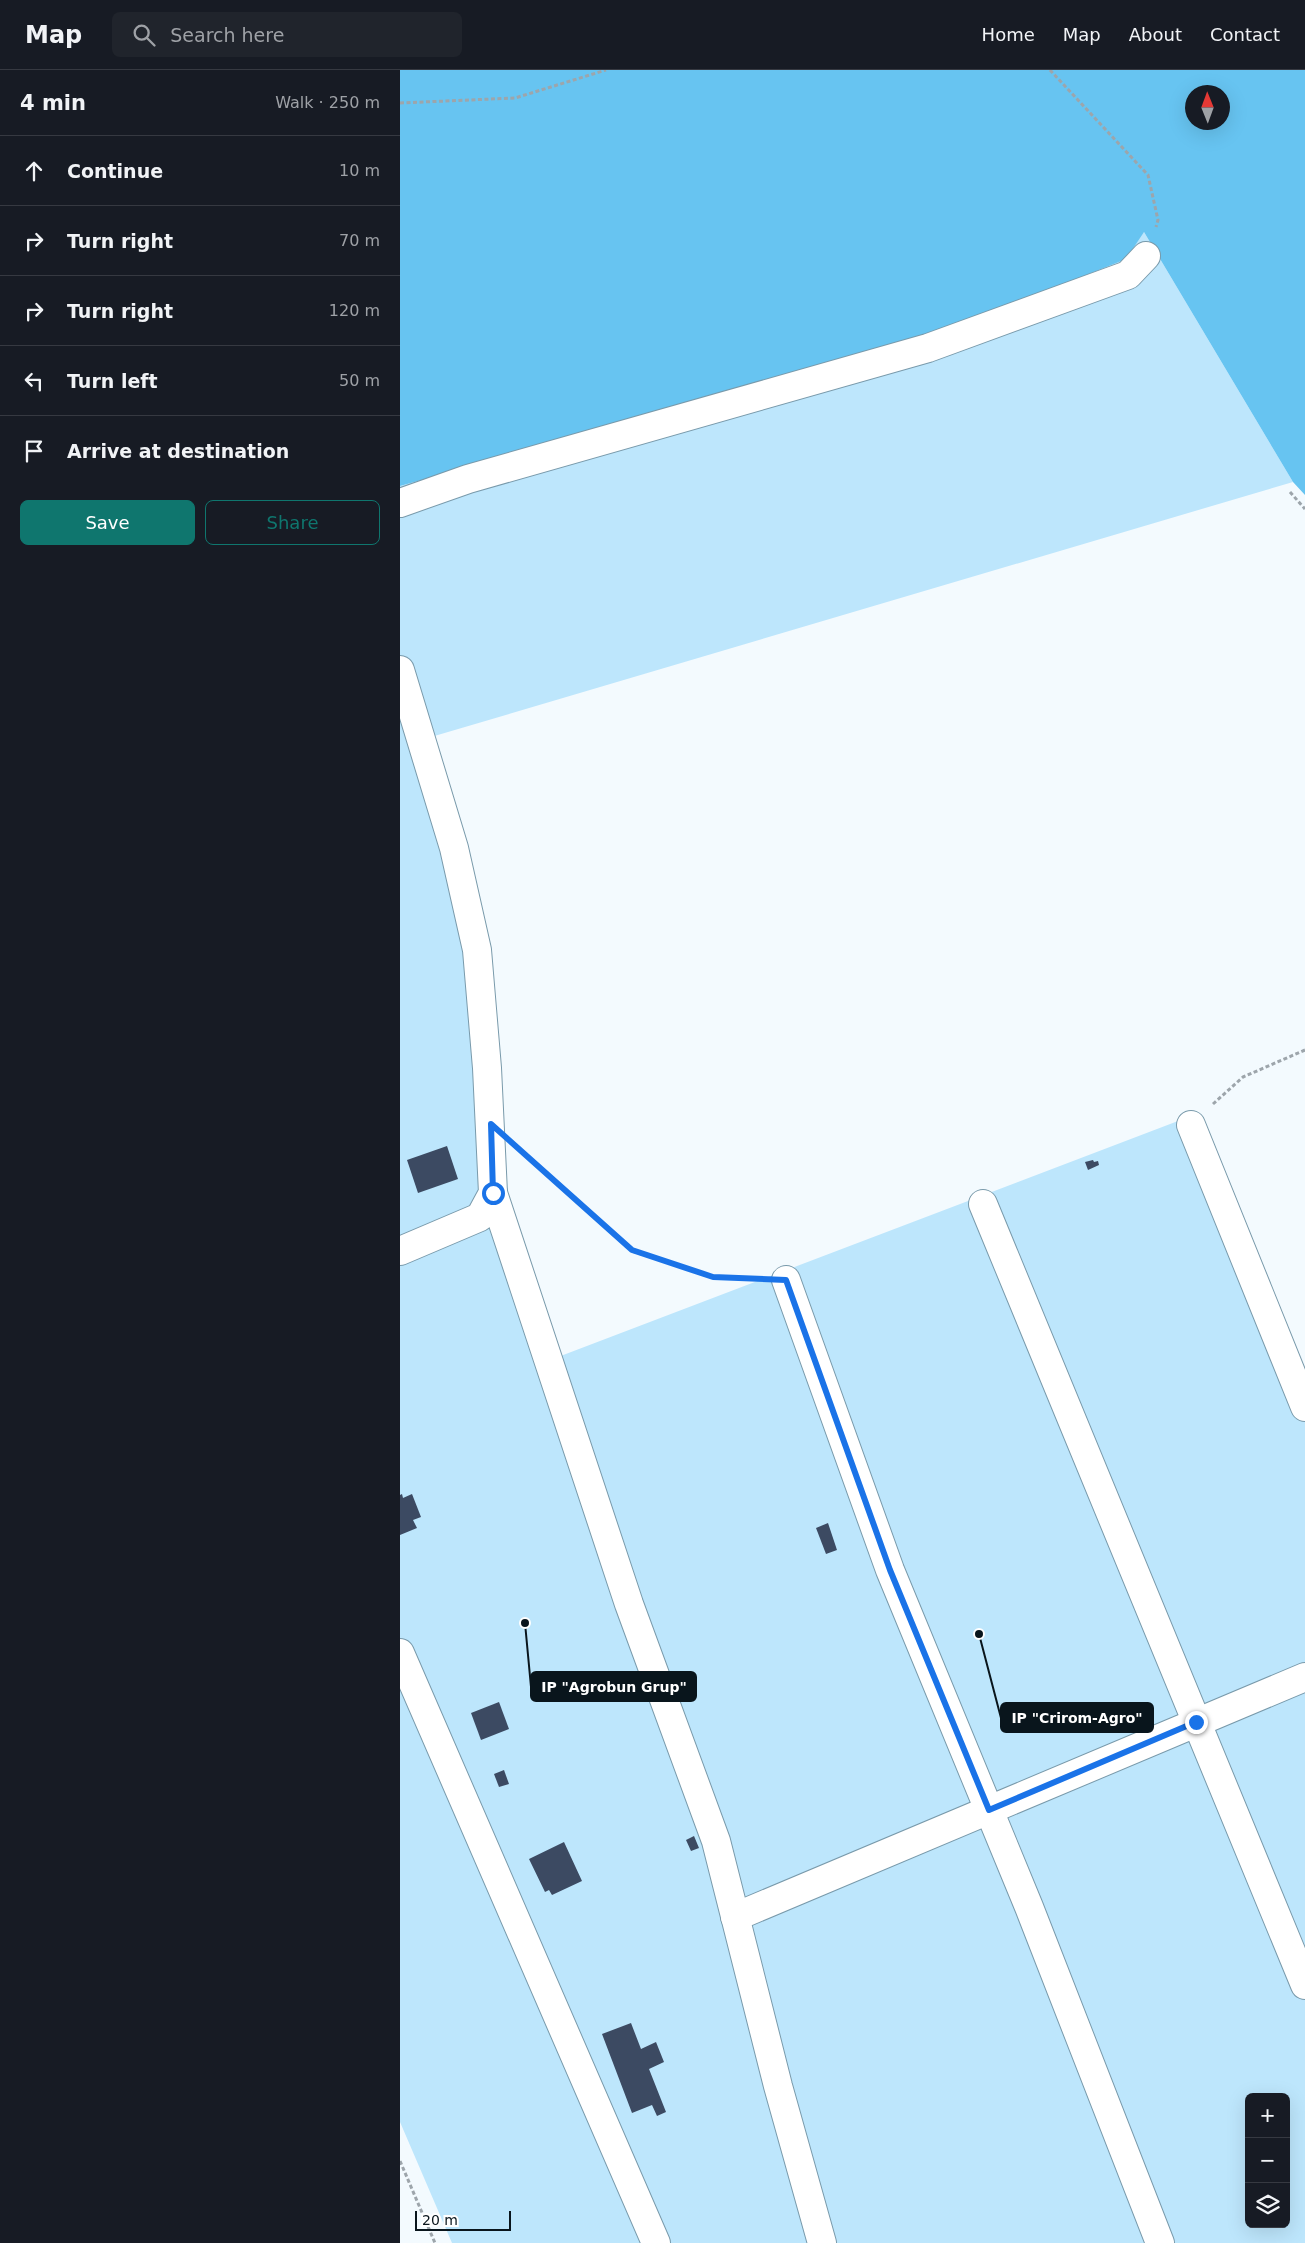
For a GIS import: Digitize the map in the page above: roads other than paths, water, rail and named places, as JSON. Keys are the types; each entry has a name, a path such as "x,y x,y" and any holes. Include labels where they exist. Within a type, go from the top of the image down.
{"street":[{"path":"400,502 468,479 928,348 1128,274 1146,256"},
{"path":"400,670 454,848 477,950 491,1124 493,1193 629,1604 716,1841 778,2086 822,2243"},
{"path":"1191,1125 1305,1408"},
{"path":"400,1251 480,1217 493,1193"},
{"path":"983,1204 1305,1985"},
{"path":"786,1280 890,1570 989,1810 1160,2243"},
{"path":"400,1653 656,2243"},
{"path":"735,1917 1305,1677"}],"place":[{"name":"IP \"Agrobun Grup\"","path":"525,1623"},
{"name":"IP \"Crirom-Agro\"","path":"979,1634"}]}
